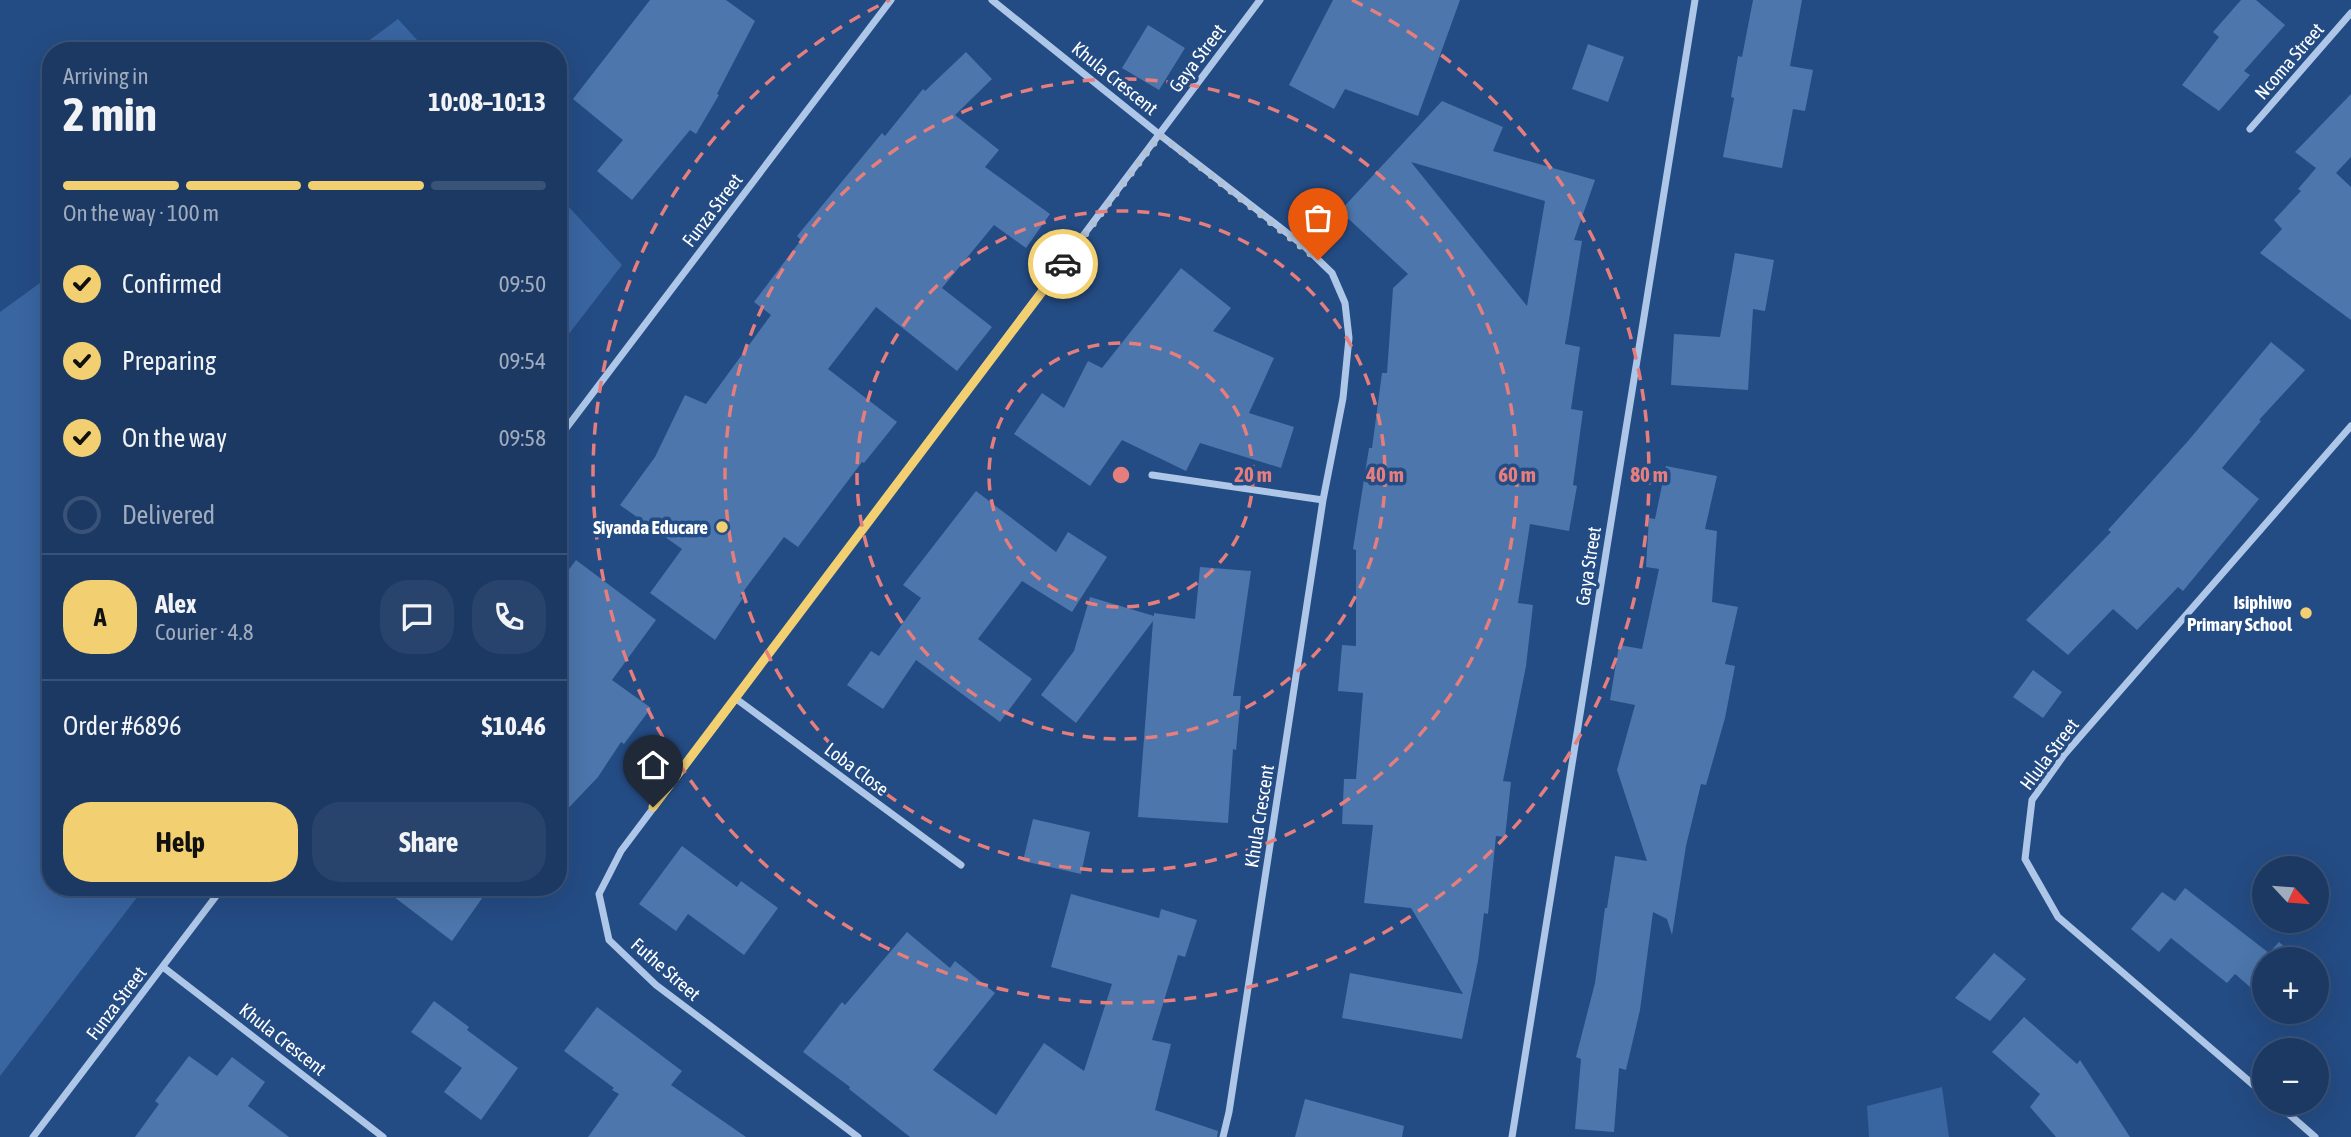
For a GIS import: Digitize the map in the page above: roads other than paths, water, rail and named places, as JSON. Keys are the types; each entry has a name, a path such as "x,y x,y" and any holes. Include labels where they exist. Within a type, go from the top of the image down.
{"street":[{"name":"Funza Street","path":"567,427 891,0"},
{"name":"Khula Crescent","path":"992,0 1304,246 1332,273 1345,303 1349,338 1343,398 1324,500 1223,1137"},
{"name":"Gaya Street","path":"1160,135 1260,0"},
{"name":"Gaya Street","path":"1512,1137 1695,0"},
{"name":"Ncoma Street","path":"2250,129 2351,13"},
{"name":"Futhe Street","path":"858,1137 656,985 609,940 599,894 621,851 1160,135"},
{"name":"Hlula Street","path":"2252,1084 2058,917 2025,859 2032,800 2064,755 2351,426"},
{"path":"1152,475 1324,500"},
{"name":"Loba Close","path":"735,698 961,865"},
{"name":"Funza Street","path":"33,1137 216,896"},
{"name":"Khula Crescent","path":"163,967 383,1137"},
{"path":"2290,1115 2315,1137"}],"place":[{"name":"Siyanda Educare","path":"722,527"},
{"name":"Isiphiwo Primary School","path":"2306,613"}]}
